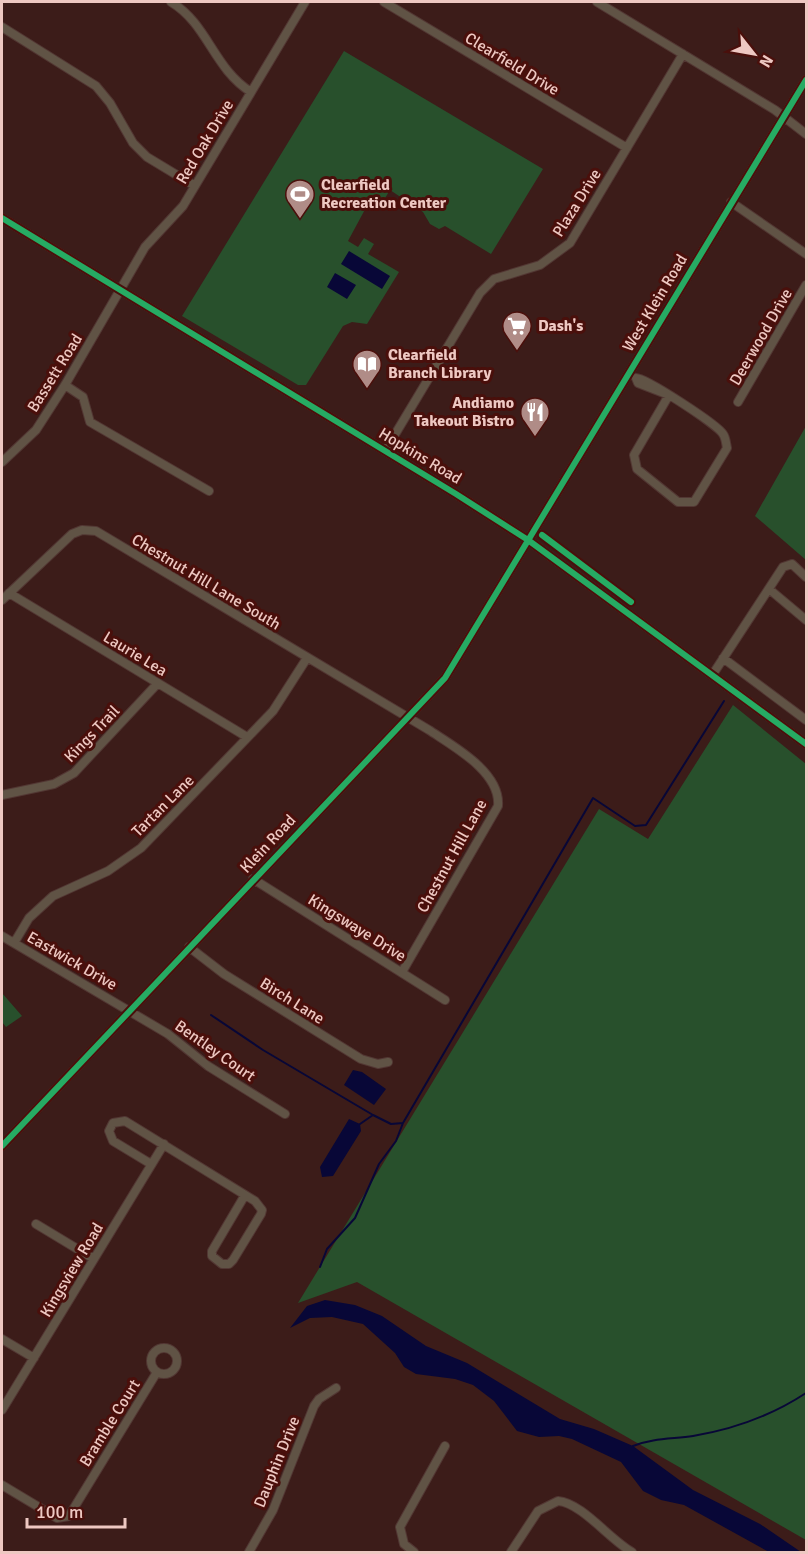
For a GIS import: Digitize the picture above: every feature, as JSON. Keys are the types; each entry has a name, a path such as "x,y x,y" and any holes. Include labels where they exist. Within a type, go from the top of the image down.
{"street":[{"path":"171,2 194,21 226,71 237,83 251,92"},
{"name":"Red Oak Drive","path":"121,290 145,247 183,206 305,2"},
{"name":"Clearfield Drive","path":"384,2 627,148"},
{"path":"597,2 784,117 807,134"},
{"path":"2,27 96,87 110,103 133,143 147,157 195,186"},
{"name":"Plaza Drive","path":"385,451 480,293 494,279 540,264 570,243 683,54"},
{"name":"West Klein Road","path":"528,540 632,376 731,202 807,80"},
{"path":"731,202 807,254"},
{"name":"Hopkins Road","path":"2,218 528,540 807,744"},
{"name":"Deerwood Drive","path":"738,402 807,285"},
{"name":"Bassett Road","path":"2,462 36,430 66,385 121,290"},
{"path":"632,376 666,390 669,395 723,434 727,448 694,502 678,502 637,468 634,455 669,395"},
{"path":"66,385 83,398 90,422 208,491"},
{"name":"Chestnut Hill Lane South","path":"2,600 72,534 89,530 407,717"},
{"name":"Klein Road","path":"2,1146 445,678 528,540"},
{"path":"712,674 783,567 792,564 807,577"},
{"path":"769,589 807,620"},
{"name":"Laurie Lea","path":"9,593 247,737"},
{"name":"Tartan Lane","path":"14,943 29,918 53,896 108,871 141,848 283,699 307,658"},
{"path":"723,658 807,720"},
{"name":"Kings Trail","path":"2,795 54,784 74,773 158,683"},
{"name":"Chestnut Hill Lane","path":"402,972 496,810 498,799 489,779 471,760 407,717"},
{"name":"Kingswaye Drive","path":"253,879 446,1000"},
{"name":"Eastwick Drive","path":"2,936 129,1010"},
{"name":"Birch Lane","path":"189,946 224,974 361,1059 378,1064 388,1062"},
{"name":"Bentley Court","path":"129,1010 168,1034 208,1066 285,1114"},
{"path":"152,1164 112,1141 109,1137 110,1127 118,1120 125,1121 164,1144 245,1195 260,1205 261,1214 233,1260 229,1264 222,1264 212,1256 212,1251 245,1195"},
{"name":"Kingsview Road","path":"2,1410 164,1144"},
{"path":"36,1224 94,1259"},
{"path":"2,1339 34,1358"},
{"name":"Bramble Court","path":"2,1485 57,1518 69,1516 158,1372"},
{"name":"Dauphin Drive","path":"249,1552 273,1510 314,1406 319,1399 336,1388"},
{"path":"414,1552 404,1544 400,1527 445,1446"},
{"path":"511,1552 538,1511 558,1501 578,1508 608,1536 632,1552"}],"green space":[{"name":"Clearfield Recreation Center","path":"344,51 543,169 491,254 445,226 439,229 430,224 423,212 390,190 379,208 369,202 348,241 358,247 364,238 374,244 368,254 399,272 367,324 352,322 343,326 306,385 298,385 182,316"},
{"path":"806,426 806,560 755,516"},
{"path":"733,705 806,764 806,1540 357,1282 298,1303 599,809 648,839"},
{"path":"2,993 22,1016 6,1027 2,1022"}],"shaded area":[{"path":"349,251 390,276 382,289 341,264"},
{"path":"335,273 356,285 347,299 327,287"},
{"path":"353,1070 362,1072 386,1089 374,1105 344,1085"},
{"path":"349,1119 360,1124 361,1131 333,1176 322,1177 320,1167"},
{"path":"325,1300 355,1305 382,1316 426,1346 467,1363 560,1419 594,1429 633,1446 693,1490 760,1524 801,1552 769,1552 684,1505 661,1500 643,1491 621,1462 572,1439 559,1436 539,1437 517,1431 494,1401 473,1385 455,1379 416,1374 404,1367 395,1353 363,1324 332,1317 310,1318 290,1328 307,1306"}],"waterway":[{"path":"211,1015 263,1050 373,1115 391,1124 403,1123 593,798 635,826 646,825 724,701"},
{"path":"360,1124 373,1115"},
{"path":"320,1267 327,1249 355,1218 379,1164 396,1141 403,1123"},
{"path":"633,1446 655,1440 693,1436 738,1425 766,1415 806,1393"}],"cycle path":[{"path":"2,1146 445,678 806,80"},
{"path":"2,218 528,540 806,744"},
{"path":"542,535 631,602"}],"place":[{"name":"Clearfield Recreation Center","path":"300,220"},
{"name":"Dash's","path":"517,352"},
{"name":"Clearfield Branch Library","path":"367,390"},
{"name":"Andiamo Takeout Bistro","path":"535,438"}]}
